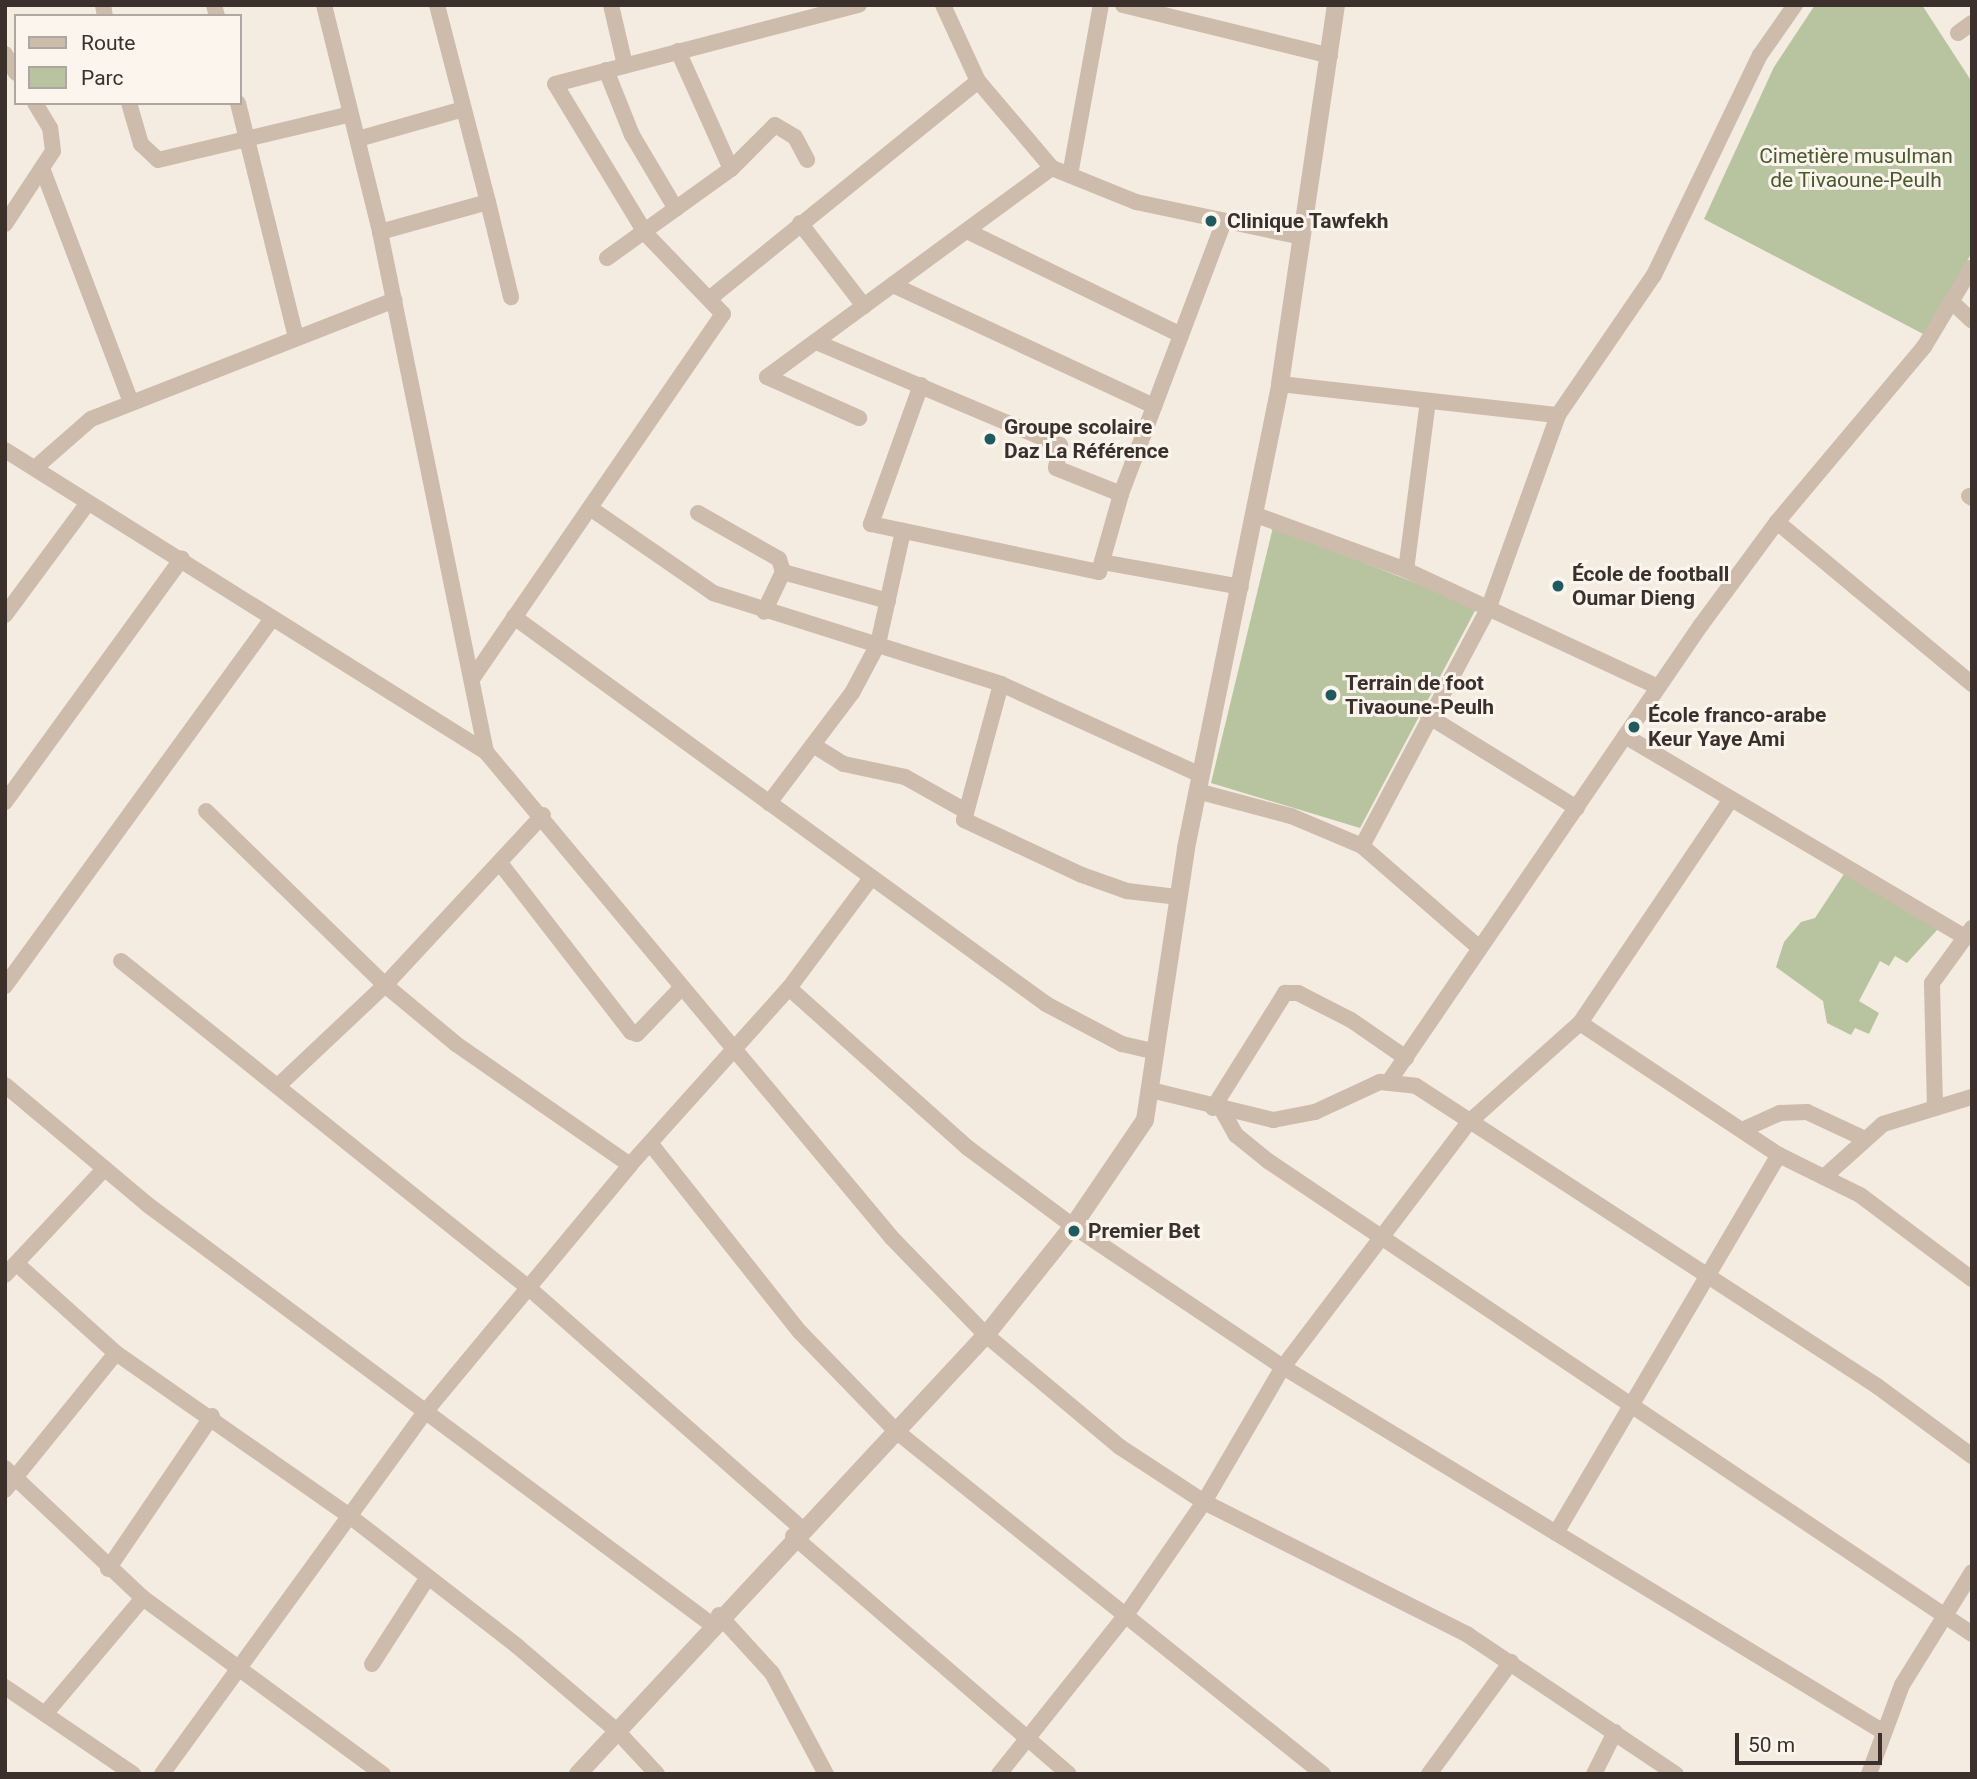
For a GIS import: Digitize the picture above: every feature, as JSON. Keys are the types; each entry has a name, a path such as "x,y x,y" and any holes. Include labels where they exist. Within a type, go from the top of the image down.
{"street":[{"path":"324,5 380,232 486,752"},
{"path":"437,5 460,110 488,202 511,297"},
{"path":"611,5 625,65"},
{"path":"472,679 723,314 646,234 552,89 559,80 859,5"},
{"path":"943,5 978,81 1052,169 1136,202 1298,236"},
{"path":"1070,175 1101,5"},
{"path":"1123,5 1330,56"},
{"path":"578,1774 715,1620 986,1335 1073,1226 1142,1128 1151,1090 1177,897 1256,515 1280,384 1298,236 1330,56 1336,5"},
{"path":"1362,846 1428,716 1489,607 1558,415 1654,275 1760,55 1795,5"},
{"path":"1958,33 1972,23"},
{"path":"678,51 731,169"},
{"path":"606,70 632,135 676,209"},
{"path":"709,299 978,81"},
{"path":"5,223 53,150 50,128 35,105"},
{"path":"130,105 141,144 158,160 351,114"},
{"path":"238,105 296,338"},
{"path":"358,139 460,110"},
{"path":"607,258 646,234 731,169 775,125 795,137 807,160"},
{"path":"42,168 131,402"},
{"path":"859,418 766,377 1052,169"},
{"path":"380,232 488,202"},
{"path":"920,385 871,524 1099,572 1121,494 1224,221"},
{"path":"800,223 864,306"},
{"path":"967,231 1181,335"},
{"path":"1151,1090 1217,1109 1273,1121 1297,1117 1390,1080 1478,947 1577,808 1658,687 1777,522 1924,347 1953,303 1972,267"},
{"path":"892,285 1154,406"},
{"path":"36,468 73,431 131,402 394,300"},
{"path":"1953,303 1972,321"},
{"path":"816,342 1060,445 1056,468 1121,494"},
{"path":"1280,384 1558,415"},
{"path":"1406,570 1428,401"},
{"path":"5,450 182,558 272,619 486,752 543,814 732,1050 892,1238 986,1335 1120,1447 1204,1502 1511,1662 1676,1774"},
{"path":"5,615 88,503"},
{"path":"590,508 681,575 764,612 878,644 1001,684 1199,783 1291,816 1362,846 1478,947"},
{"path":"698,513 779,559 783,572 764,612"},
{"path":"1256,515 1406,570 1658,687"},
{"path":"1777,522 1972,684"},
{"path":"769,803 852,694 878,644 903,531"},
{"path":"5,802 182,558"},
{"path":"1102,562 1241,587"},
{"path":"783,572 888,601"},
{"path":"514,617 1046,1004 1122,1044 1156,1052"},
{"path":"5,986 272,619"},
{"path":"1001,684 962,809 964,820 1082,875 1127,891 1177,897"},
{"path":"1428,716 1577,808"},
{"path":"1625,736 1967,932 1932,983 1935,1108"},
{"path":"813,745 844,764 905,777 962,809"},
{"path":"999,1774 1029,1740 1126,1615 1204,1502 1283,1367 1468,1123 1580,1023 1731,799"},
{"path":"206,811 385,985 456,1044 630,1165"},
{"path":"281,1084 385,985 543,814"},
{"path":"500,863 631,1032 637,1034 682,987"},
{"path":"162,1774 347,1514 426,1411 530,1289 630,1165 789,988 871,878"},
{"path":"121,961 281,1084 530,1289 1069,1774"},
{"path":"789,988 968,1148 1073,1226 1283,1367 1882,1731"},
{"path":"1217,1109 1285,993 1351,1020 1406,1058"},
{"path":"1580,1023 1779,1155 1860,1195 1972,1279"},
{"path":"1390,1080 1416,1086 1706,1279 1877,1386 1972,1456"},
{"path":"5,1085 105,1168 426,1411 715,1620 772,1673 826,1774"},
{"path":"1824,1177 1882,1125 1972,1097"},
{"path":"1217,1109 1245,1144 1380,1239 1632,1404 1972,1634"},
{"path":"1742,1130 1780,1113 1807,1112 1865,1139"},
{"path":"650,1143 800,1332 896,1431 1323,1774"},
{"path":"1556,1533 1779,1155"},
{"path":"105,1168 11,1269 116,1353 212,1416 347,1514 428,1577 617,1731 657,1774"},
{"path":"11,1485 116,1353"},
{"path":"108,1569 212,1416"},
{"path":"5,1468 11,1485 143,1598 383,1774"},
{"path":"1869,1774 1882,1731 1944,1616 1972,1572"},
{"path":"372,1664 428,1577"},
{"path":"45,1714 143,1598"},
{"path":"1429,1774 1511,1662"},
{"path":"5,1687 133,1774"},
{"path":"1594,1774 1615,1732"}],"green space":[{"name":"Cimetière musulman de Tivaoune-Peulh","path":"1815,5 1922,5 1972,82 1972,252 1927,336 1704,219 1774,67"},
{"name":"Terrain de foot Tivaoune-Peulh","path":"1273,527 1477,607 1360,828 1211,783"},
{"path":"1844,874 1938,929 1907,963 1895,956 1889,966 1880,961 1859,1001 1879,1013 1869,1034 1855,1028 1851,1035 1827,1023 1823,1001 1776,967 1784,942 1801,922 1815,918"}],"place":[{"name":"Clinique Tawfekh","path":"1211,221"},
{"name":"Groupe scolaire Daz La Référence","path":"990,439"},
{"name":"École de football Oumar Dieng","path":"1558,586"},
{"name":"Terrain de foot Tivaoune-Peulh","path":"1331,695"},
{"name":"École franco-arabe Keur Yaye Ami","path":"1634,727"},
{"name":"Premier Bet","path":"1074,1231"}]}
